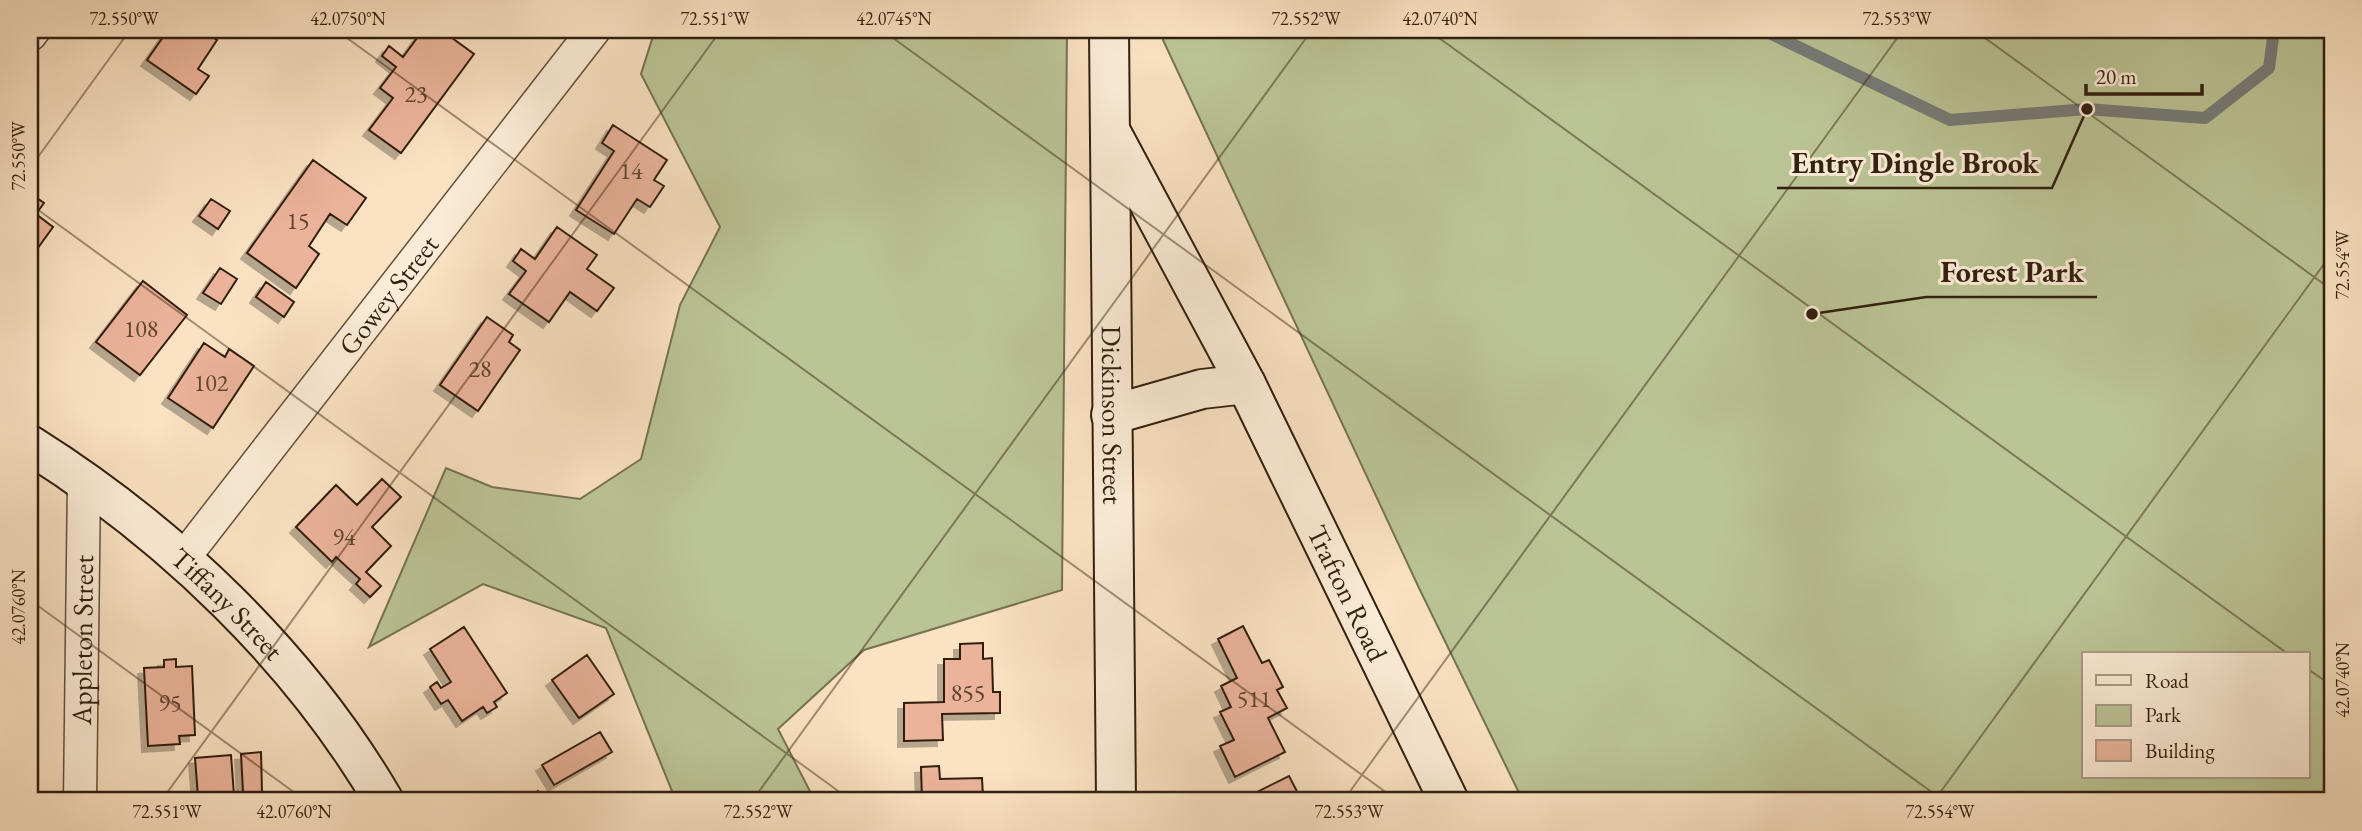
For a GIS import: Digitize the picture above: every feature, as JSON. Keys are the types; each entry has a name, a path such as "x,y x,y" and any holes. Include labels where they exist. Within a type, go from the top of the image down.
{"main road":[{"name":"Dickinson Street","path":"1109,30 1116,801"},
{"name":"Trafton Road","path":"1109,130 1246,384 1449,801"},
{"path":"1111,415 1202,389 1246,384"},
{"name":"Tiffany Street","path":"30,445 84,480 182,560 282,662 342,737 384,801"}],"street":[{"path":"30,35 34,30"},
{"name":"Gowey Street","path":"182,560 595,30"},
{"name":"Appleton Street","path":"80,801 84,480"}],"green space":[{"path":"655,30 1067,30 1062,590 864,650 778,729 815,801 676,801 606,628 483,584 369,647 446,468 492,487 580,499 641,459 680,305 720,227 641,74"},
{"path":"1163,30 2332,30 2332,801 1523,801 1419,588 1163,40"}],"building":[{"path":"168,30 202,30 217,40 198,69 209,76 196,94 147,60"},
{"path":"423,30 441,30 474,54 401,153 369,130 393,98 380,88 396,67 382,56 389,46 403,57"},
{"path":"613,125 667,160 654,180 664,186 650,207 637,199 614,234 576,210 614,151 602,143"},
{"path":"313,160 366,198 347,225 330,214 309,246 319,254 296,288 247,253"},
{"path":"30,193 44,203 36,214 53,227 30,259"},
{"path":"211,199 230,211 218,229 199,216"},
{"path":"557,227 597,255 587,269 614,288 597,311 570,292 549,322 509,294 526,271 513,261 521,249 535,259"},
{"path":"220,268 237,279 221,304 203,293"},
{"path":"143,281 187,315 140,375 96,342"},
{"path":"266,282 294,302 284,317 256,297"},
{"path":"487,317 513,335 509,342 520,350 478,411 440,385"},
{"path":"204,343 225,357 229,349 254,366 213,428 168,398"},
{"path":"382,479 401,497 372,527 391,546 366,572 381,586 370,597 356,584 360,579 336,557 332,562 296,527 336,485 357,505"},
{"path":"1243,626 1262,663 1269,660 1283,687 1277,690 1287,708 1268,718 1285,752 1235,777 1220,746 1234,740 1220,712 1231,707 1221,686 1237,678 1218,639"},
{"path":"464,627 507,693 494,702 497,707 487,713 483,707 462,721 448,700 441,704 430,687 437,682 441,688 451,682 430,649"},
{"path":"983,643 983,659 992,658 993,692 1000,692 1000,713 942,714 943,740 904,741 904,703 944,702 944,659 960,659 960,644"},
{"path":"587,655 614,694 579,718 552,680"},
{"path":"176,659 176,667 192,666 195,735 179,736 180,744 148,746 144,668 164,667 164,660"},
{"path":"600,732 612,752 554,785 542,765"},
{"path":"261,752 262,792 243,792 241,754"},
{"path":"231,755 234,795 198,797 195,758"},
{"path":"939,766 940,779 982,778 983,797 996,797 996,801 922,801 921,767"},
{"path":"1289,776 1302,801 1244,801 1243,799"},
{"path":"538,791 544,801 519,801"}],"waterway":[{"path":"1763,30 1950,120 2087,109 2205,118 2269,68 2274,30"}],"place":[{"name":"Entry Dingle Brook","path":"2087,109"},
{"name":"Forest Park","path":"1812,314"}]}
